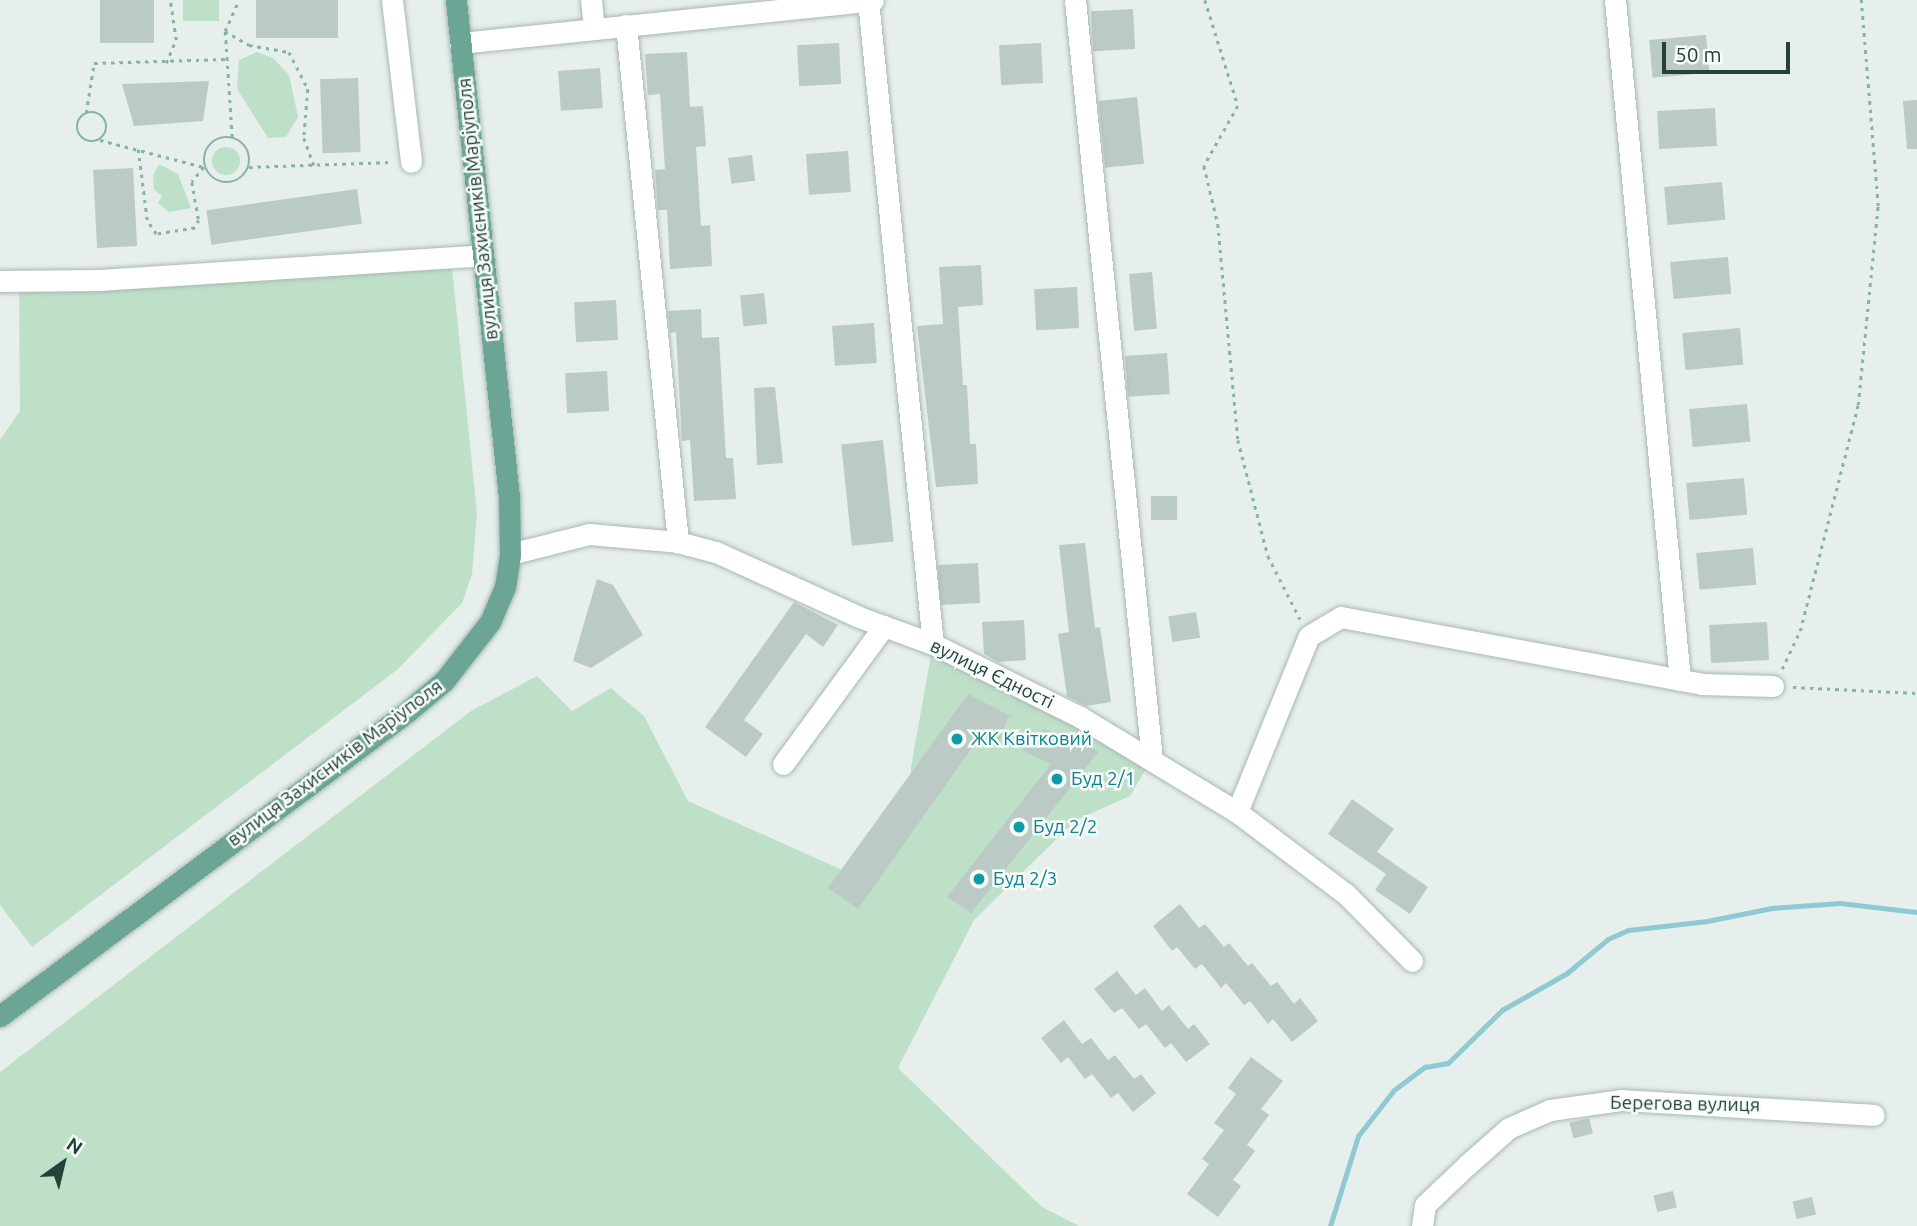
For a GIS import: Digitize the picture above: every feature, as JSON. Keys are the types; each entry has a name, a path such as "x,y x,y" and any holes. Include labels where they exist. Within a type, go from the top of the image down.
{"main road":[{"name":"вулиця Захисників Маріуполя","path":"0,1016 444,681 490,622 505,587 510,554 509,497 456,0"}],"street":[{"path":"392,0 411,162"},
{"path":"591,0 594,29"},
{"path":"868,0 933,644"},
{"path":"460,43 833,2 873,0"},
{"path":"1075,0 1152,759"},
{"path":"1615,0 1680,680"},
{"path":"626,25 678,542"},
{"path":"0,281 99,281 483,255"},
{"name":"вулиця Єдності","path":"510,554 589,534 678,542 772,574 884,626 933,644 1152,759 1237,812 1346,894 1412,961"},
{"path":"1237,812 1309,636 1341,617 1680,680 1773,686"},
{"path":"783,764 884,626"},
{"name":"Берегова вулиця","path":"1422,1226 1426,1205 1466,1165 1509,1128 1550,1110 1622,1100 1874,1115"}],"path":[{"path":"166,63 176,40 170,0"},
{"path":"232,137 225,31 239,0"},
{"path":"1205,0 1238,106 1204,166 1219,224 1238,440 1268,556 1309,636"},
{"path":"1861,0 1878,206 1858,405 1800,631 1773,686 1917,693"},
{"path":"225,31 249,45 289,52 308,89 304,138 314,165"},
{"path":"86,113 96,112 106,122 106,132 100,139 90,142 78,133 77,124 86,113 94,63 166,63 227,59"},
{"path":"100,139 204,167 214,180 228,184 242,179 250,167 246,146 232,137 209,144 204,167 192,181 199,220 195,228 156,234 147,220 138,150"},
{"path":"250,167 411,162"}],"green space":[{"path":"183,0 219,0 219,21 183,21"},
{"path":"257,52 273,58 289,75 298,117 286,137 268,138 237,89 239,60"},
{"path":"226,147 236,151 240,161 236,171 226,175 216,171 212,161 216,151"},
{"path":"159,164 178,174 191,208 169,212 158,203 162,196 154,190 153,176"},
{"path":"451,258 477,513 472,574 462,603 398,669 32,947 0,905 0,440 20,411 19,281"},
{"path":"933,644 1152,759 1130,796 1076,820 974,920 898,1068 1042,1207 1079,1226 0,1226 0,1072 471,711 537,676 572,711 611,688 644,716 688,801 869,882 911,829 911,767"}],"building":[{"path":"100,0 154,0 154,43 100,43"},
{"path":"256,0 338,0 338,38 256,38"},
{"path":"1133,9 1135,49 1093,51 1091,11"},
{"path":"1706,35 1709,73 1653,78 1649,40"},
{"path":"839,43 841,84 799,86 797,45"},
{"path":"1041,43 1043,83 1001,85 999,45"},
{"path":"687,52 690,107 703,106 706,146 696,147 701,226 710,225 712,266 670,269 667,210 658,210 655,170 665,169 660,94 648,95 645,54"},
{"path":"600,68 603,108 561,111 558,71"},
{"path":"358,78 361,152 323,153 320,79"},
{"path":"209,81 203,121 134,126 122,84"},
{"path":"1137,97 1144,164 1105,168 1098,101"},
{"path":"1917,100 1917,149 1907,149 1903,101"},
{"path":"1715,108 1717,146 1659,149 1657,111"},
{"path":"848,151 851,192 809,195 806,154"},
{"path":"752,155 755,181 731,184 728,158"},
{"path":"133,168 137,246 97,248 93,170"},
{"path":"1722,182 1725,220 1668,225 1664,187"},
{"path":"357,189 362,224 211,245 206,210"},
{"path":"1728,257 1731,294 1673,299 1670,262"},
{"path":"981,265 983,305 958,307 963,385 967,385 970,444 976,444 978,484 936,487 917,326 943,324 939,267"},
{"path":"1152,272 1157,329 1134,331 1129,274"},
{"path":"1077,287 1079,328 1036,330 1034,289"},
{"path":"764,293 767,324 743,326 740,296"},
{"path":"616,300 618,340 576,342 574,302"},
{"path":"701,309 702,338 719,337 726,458 733,458 736,499 694,501 690,440 682,441 676,332 670,333 668,311"},
{"path":"874,323 877,363 835,366 832,326"},
{"path":"1740,328 1743,365 1685,370 1682,333"},
{"path":"1167,353 1170,394 1128,397 1125,356"},
{"path":"607,371 609,411 567,413 565,373"},
{"path":"775,387 783,463 757,465 754,388"},
{"path":"1747,404 1750,442 1693,447 1689,409"},
{"path":"883,440 894,541 852,546 841,444"},
{"path":"1744,478 1747,515 1689,520 1686,483"},
{"path":"1151,496 1177,496 1177,520 1151,520"},
{"path":"1085,543 1095,628 1100,627 1111,702 1086,706 1067,696 1058,634 1069,632 1059,545"},
{"path":"1753,548 1756,585 1699,590 1696,553"},
{"path":"978,563 980,603 940,605 938,565"},
{"path":"597,579 613,585 643,635 591,668 573,661"},
{"path":"794,602 838,625 823,647 806,634 744,720 763,734 746,757 705,727"},
{"path":"1196,612 1200,638 1172,642 1168,616"},
{"path":"1024,620 1026,660 998,662 984,654 982,622"},
{"path":"1767,622 1769,660 1711,663 1709,625"},
{"path":"968,694 1012,717 1008,717 999,743 981,735 858,909 828,888"},
{"path":"1044,729 1099,751 971,913 947,897 1051,764 1022,750"},
{"path":"1352,799 1394,829 1377,852 1428,887 1410,914 1375,890 1386,874 1328,834"},
{"path":"1180,904 1199,928 1205,924 1224,947 1229,943 1248,966 1252,963 1271,986 1277,982 1294,1004 1300,998 1318,1021 1292,1042 1273,1019 1268,1024 1250,1001 1244,1005 1226,983 1221,988 1202,964 1195,969 1177,947 1172,951 1153,926"},
{"path":"1117,971 1136,995 1145,988 1162,1011 1169,1005 1188,1029 1194,1024 1210,1044 1186,1062 1171,1043 1165,1048 1146,1024 1139,1029 1122,1008 1114,1013 1094,989"},
{"path":"1064,1020 1082,1044 1091,1038 1108,1060 1115,1055 1134,1079 1141,1074 1156,1093 1133,1112 1118,1093 1111,1098 1092,1074 1085,1079 1068,1057 1061,1063 1041,1038"},
{"path":"1251,1057 1283,1081 1261,1109 1269,1115 1247,1145 1255,1151 1233,1180 1241,1186 1218,1217 1187,1194 1209,1164 1202,1159 1224,1130 1214,1123 1236,1094 1228,1088"},
{"path":"1589,1118 1593,1134 1573,1138 1570,1123"},
{"path":"1673,1191 1677,1208 1657,1212 1654,1195"},
{"path":"1812,1197 1816,1215 1797,1219 1793,1201"}],"waterway":[{"path":"1330,1226 1358,1136 1394,1090 1425,1067 1448,1063 1502,1010 1567,973 1608,939 1628,930 1707,921 1772,908 1840,903 1917,912"}],"place":[{"name":"ЖК Квітковий","path":"957,739"},
{"name":"Буд 2/1","path":"1057,779"},
{"name":"Буд 2/2","path":"1019,827"},
{"name":"Буд 2/3","path":"979,879"}]}
